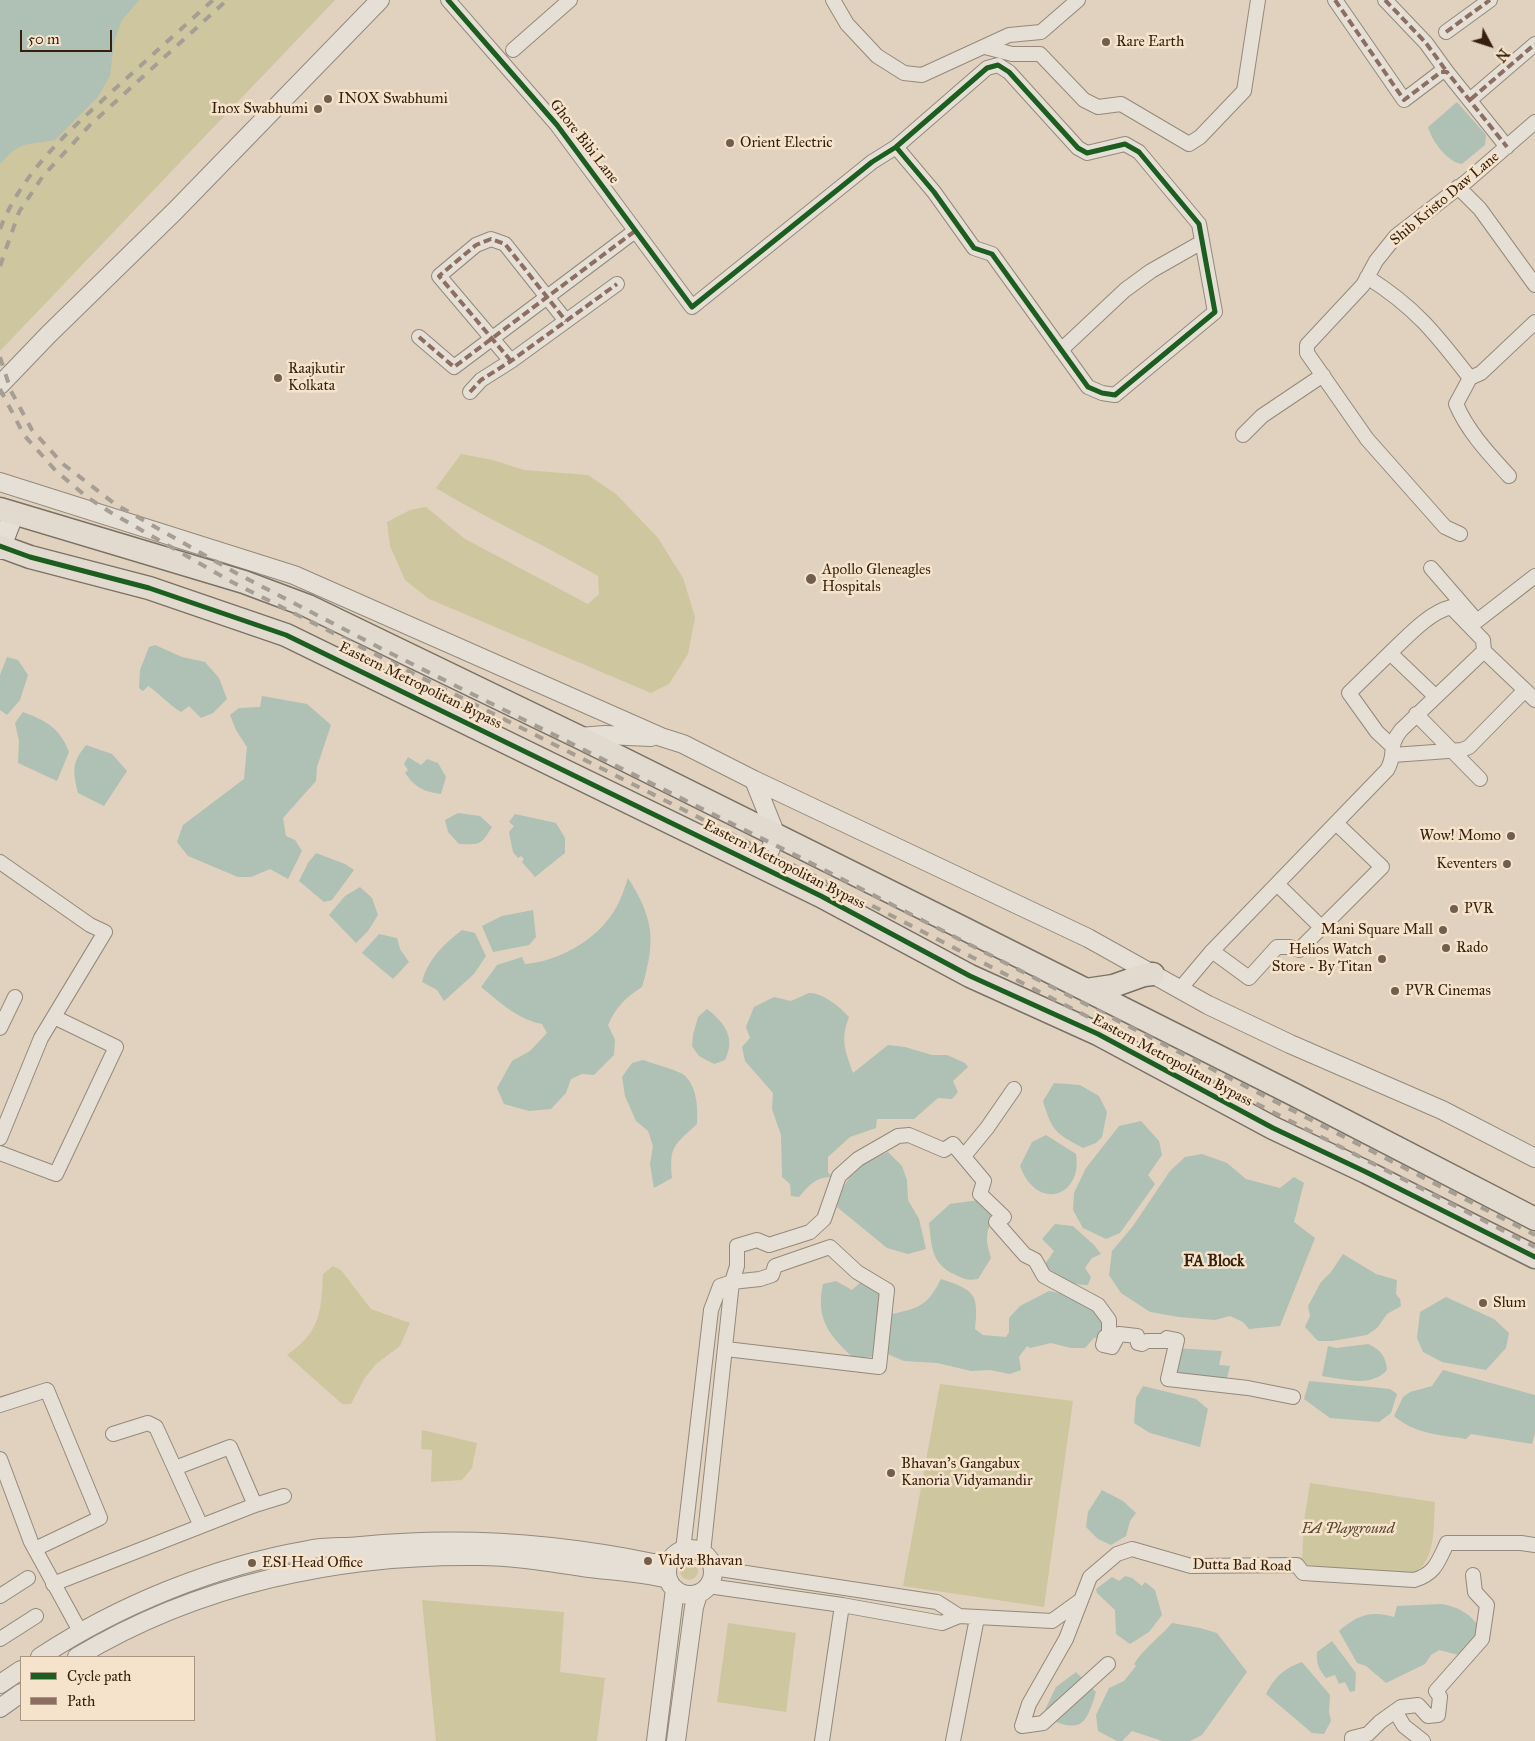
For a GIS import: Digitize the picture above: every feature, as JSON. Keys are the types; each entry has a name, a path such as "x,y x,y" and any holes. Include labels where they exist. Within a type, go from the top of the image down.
{"main road":[{"path":"0,548 7,511"},
{"name":"Eastern Metropolitan Bypass","path":"7,511 244,582 308,606 776,835 1086,990 1535,1219"},
{"name":"Eastern Metropolitan Bypass","path":"0,548 149,588 286,635 763,868 970,976 1098,1034 1273,1128 1366,1172 1535,1257"},
{"path":"1086,990 1114,986 1144,975 1153,974"}],"street":[{"path":"0,385 49,334 175,212 380,0"},
{"name":"Ghore Bibi Lane","path":"448,0 557,125 692,308 872,162 896,147"},
{"path":"513,50 570,0"},
{"path":"833,0 848,24 877,56 904,73 922,75 1009,35 1041,32 1078,0"},
{"path":"985,47 1012,54 1040,54 1084,100 1098,107 1121,104 1189,144 1200,137 1244,91 1258,0"},
{"path":"1335,0 1404,100 1441,72 1447,72"},
{"path":"1386,0 1426,42 1447,72 1507,147"},
{"path":"1446,32 1490,0"},
{"path":"1040,54 1041,32"},
{"path":"1470,99 1535,44"},
{"path":"998,65 1009,72 1078,148 1087,153 1125,144 1139,152 1199,224 1202,242 1215,312 1115,395 1102,393 1088,387 992,254 974,248 934,192 896,147 987,68 998,65"},
{"name":"Shib Kristo Daw Lane","path":"1460,534 1446,527 1367,439 1307,353 1307,345 1363,285 1376,261 1396,236 1507,147 1535,122"},
{"path":"1458,187 1480,209 1535,285"},
{"path":"419,337 454,367 635,231"},
{"path":"511,361 439,276 476,245 491,239 505,244 566,321"},
{"path":"1061,350 1125,290 1151,271 1202,242"},
{"path":"1368,277 1395,295 1414,311 1438,336 1470,378"},
{"path":"470,392 481,380 511,361 617,284"},
{"path":"1509,476 1483,447 1462,418 1456,404 1470,378 1481,373 1535,322"},
{"path":"1243,435 1262,416 1323,375"},
{"path":"0,482 294,575 661,737 682,744 1088,938 1208,1005 1309,1054 1442,1110 1535,1158"},
{"path":"1431,568 1476,621 1535,576"},
{"path":"1451,607 1483,640 1484,651 1530,695 1469,747 1454,752 1392,750 1348,693 1390,653 1414,630 1443,609 1451,607"},
{"path":"1180,989 1212,950 1387,770 1393,740 1416,714 1484,651"},
{"path":"1390,653 1435,696"},
{"path":"1416,714 1480,779"},
{"path":"579,737 605,735 661,737"},
{"path":"754,780 776,835 763,868"},
{"path":"1212,950 1249,978 1272,950 1277,947 1290,947 1299,950 1389,869 1336,823"},
{"path":"0,862 90,925 105,932 41,1038 0,1138"},
{"path":"1277,884 1322,928"},
{"path":"0,1028 15,996"},
{"path":"0,1153 56,1174 116,1047 54,1017"},
{"path":"964,1156 987,1128 1014,1089"},
{"path":"703,1553 732,1282 737,1266 736,1246 757,1240 769,1245 810,1232 824,1220 839,1176 858,1160 898,1136 909,1135 944,1150 953,1144 984,1181 980,1194 1004,1217 996,1222 1025,1255 1035,1260 1044,1276 1080,1293 1100,1307 1109,1320 1109,1336 1105,1337 1103,1345 1112,1347 1119,1334 1137,1336 1138,1343 1142,1344 1147,1341 1166,1341 1167,1338 1177,1340 1168,1379 1248,1388 1293,1396"},
{"path":"683,1550 710,1310 720,1286 772,1275 775,1266 830,1247 857,1272 887,1290 879,1367 726,1349"},
{"path":"0,1405 47,1390 100,1518 35,1549"},
{"path":"113,1434 148,1423 156,1427 201,1526"},
{"path":"175,1468 230,1447 255,1505"},
{"path":"0,1459 35,1549 81,1633"},
{"path":"53,1584 255,1505 284,1496"},
{"path":"42,1656 81,1633 157,1594 195,1580 278,1556 310,1549 396,1542 481,1556 671,1577 684,1594 703,1590 842,1605 942,1623 959,1616"},
{"name":"Dutta Bad Road","path":"1108,1664 1044,1723 1022,1726 1029,1704 1053,1664 1090,1577 1117,1554 1132,1549 1192,1566 1297,1566 1303,1573 1414,1580 1427,1576 1438,1563 1446,1544 1521,1543 1535,1546"},
{"path":"79,1656 159,1614 277,1575 446,1549"},
{"path":"656,1741 669,1644 672,1558 683,1550 695,1549 703,1553 713,1568 713,1577 703,1590 689,1645 676,1741"},
{"path":"713,1568 937,1602 959,1616 977,1618 1052,1621 1082,1599"},
{"path":"1352,1741 1352,1738 1368,1734 1401,1707 1418,1704 1428,1716 1438,1715 1440,1697 1436,1691 1482,1638 1487,1605 1475,1592 1473,1575"},
{"path":"0,1596 28,1578"},
{"path":"822,1741 842,1605"},
{"path":"0,1639 36,1616"},
{"path":"953,1741 977,1618"},
{"path":"106,1621 113,1638"},
{"path":"669,1644 689,1645"},
{"path":"0,1684 20,1671"},
{"path":"0,1708 20,1694"},
{"path":"1395,1711 1404,1726 1423,1741"}],"green space":[{"path":"0,0 335,0 0,351"},
{"path":"461,454 493,460 524,470 588,475 616,494 658,538 683,578 695,617 688,654 669,684 651,693 429,599 405,580 390,546 387,522 410,510 426,507 465,539 588,604 599,594 598,576 436,488"},
{"path":"333,1266 341,1270 371,1309 410,1323 400,1346 376,1364 364,1379 351,1404 342,1404 287,1355 307,1338 313,1329 320,1310 323,1274"},
{"path":"940,1384 1073,1401 1044,1607 903,1586"},
{"path":"422,1430 477,1443 472,1468 462,1480 431,1482 432,1450 421,1449"},
{"name":"FA Playground","path":"1310,1483 1435,1502 1432,1542 1426,1561 1412,1574 1317,1567 1302,1563 1304,1522"},
{"path":"685,1562 693,1562 698,1567 696,1578 685,1580 680,1575 680,1567"},
{"path":"422,1600 564,1612 560,1672 605,1678 597,1741 436,1741"},
{"path":"728,1623 796,1633 786,1712 717,1702"}],"shaded area":[{"path":"0,0 139,0 122,20 114,42 110,76 97,98 55,140 23,145 10,153 0,164"},
{"path":"1457,102 1486,135 1485,145 1462,164 1451,159 1441,150 1428,127"},
{"path":"155,645 182,657 205,662 219,678 227,699 213,713 201,718 189,706 181,712 148,686 143,691 139,688 140,670 149,647"},
{"path":"7,657 18,660 28,675 20,700 7,715 0,710 0,675"},
{"path":"262,696 307,704 331,725 317,767 316,781 283,818 286,836 295,840 302,851 288,879 270,869 251,877 238,877 188,856 177,842 183,825 244,779 247,747 236,730 230,715 239,708 260,707"},
{"path":"23,712 52,726 61,737 69,752 57,781 18,763 19,741 15,723"},
{"path":"86,745 112,754 127,771 104,806 78,793 74,768 78,757"},
{"path":"408,757 421,765 427,759 438,763 446,777 441,794 420,788 409,778 405,773 408,770 404,764"},
{"path":"458,813 480,816 492,827 483,840 477,844 459,844 448,832 445,820"},
{"path":"515,814 556,823 565,838 565,853 535,877 522,862 524,859 521,856 518,858 513,852 509,832 514,826 509,822"},
{"path":"316,853 345,864 354,870 332,900 324,902 299,881 308,863"},
{"path":"628,878 648,918 651,943 642,987 622,1003 608,1025 615,1040 614,1055 594,1075 582,1074 571,1079 566,1093 551,1109 529,1111 504,1104 497,1088 512,1061 530,1051 547,1033 542,1024 517,1014 481,987 497,965 522,957 525,964 539,962 566,952 591,937 611,916"},
{"path":"360,887 372,898 378,915 368,931 356,943 329,915 345,896"},
{"path":"533,910 536,937 529,945 493,952 482,926 502,916"},
{"path":"462,930 475,933 486,956 474,974 444,1001 437,990 422,982 428,966 437,953"},
{"path":"379,934 397,938 400,949 409,962 393,979 362,953"},
{"path":"809,993 820,995 830,1001 849,1017 844,1039 853,1073 888,1045 905,1047 932,1055 947,1055 965,1063 968,1067 953,1081 958,1092 952,1099 938,1098 914,1119 877,1119 876,1128 850,1137 828,1157 828,1172 832,1177 817,1180 799,1197 791,1196 790,1184 782,1177 781,1135 772,1109 773,1093 745,1061 742,1047 750,1038 746,1027 754,1007 774,997 791,1001"},
{"path":"707,1009 724,1025 729,1038 728,1052 725,1060 714,1064 699,1056 692,1046 698,1017"},
{"path":"643,1060 684,1075 692,1085 697,1104 697,1124 678,1142 673,1152 671,1159 672,1178 654,1188 650,1164 653,1146 648,1131 636,1121 625,1096 622,1077 632,1063"},
{"path":"1054,1083 1080,1085 1099,1096 1107,1112 1102,1137 1096,1143 1083,1148 1061,1135 1052,1126 1043,1101"},
{"path":"1141,1121 1159,1141 1162,1155 1148,1175 1155,1184 1120,1233 1106,1239 1083,1228 1073,1210 1074,1193 1086,1168 1119,1126"},
{"path":"1046,1135 1076,1154 1076,1169 1073,1180 1066,1189 1057,1193 1047,1194 1037,1190 1028,1180 1020,1166 1032,1142"},
{"path":"888,1152 902,1166 907,1180 908,1200 919,1219 926,1249 908,1254 887,1248 837,1207 844,1186 854,1172 868,1162"},
{"path":"1202,1154 1227,1163 1246,1179 1280,1188 1294,1177 1304,1183 1294,1222 1315,1238 1280,1326 1249,1329 1243,1322 1230,1316 1215,1320 1150,1312 1121,1293 1109,1275 1112,1251 1133,1226 1170,1171 1185,1157"},
{"path":"979,1200 996,1214 987,1235 991,1258 978,1279 969,1280 948,1271 937,1260 932,1248 929,1223 950,1204"},
{"path":"1055,1224 1073,1226 1101,1254 1092,1258 1085,1268 1091,1277 1088,1285 1075,1284 1064,1280 1045,1264 1054,1251 1042,1239"},
{"path":"1343,1254 1376,1274 1397,1280 1396,1294 1400,1299 1401,1306 1387,1314 1377,1328 1367,1335 1332,1341 1318,1341 1305,1327 1310,1316 1308,1306 1321,1282 1331,1272"},
{"path":"941,1279 961,1286 972,1295 976,1308 975,1329 983,1335 1006,1337 1009,1332 1009,1318 1020,1306 1049,1291 1080,1297 1098,1305 1107,1336 1094,1338 1085,1348 1071,1348 1051,1343 1030,1348 1027,1346 1019,1357 1021,1370 1010,1374 990,1370 971,1371 937,1363 904,1361 885,1353 892,1314 910,1310 922,1304 932,1295"},
{"path":"863,1280 873,1284 882,1299 872,1357 855,1359 838,1343 827,1326 821,1307 821,1296 823,1284 836,1281 852,1290"},
{"path":"1446,1297 1494,1319 1509,1333 1506,1348 1486,1370 1442,1362 1423,1352 1417,1338 1420,1312"},
{"path":"1368,1344 1376,1348 1384,1357 1387,1370 1381,1376 1365,1381 1357,1381 1322,1376 1328,1346 1336,1348"},
{"path":"1176,1348 1222,1351 1219,1365 1230,1366 1226,1382 1171,1377"},
{"path":"1443,1370 1535,1395 1535,1433 1532,1444 1471,1434 1466,1439 1437,1435 1410,1427 1394,1416 1403,1397 1410,1392 1432,1386"},
{"path":"1309,1381 1390,1389 1397,1394 1391,1413 1379,1422 1330,1418 1304,1399"},
{"path":"1143,1386 1196,1399 1208,1409 1200,1447 1150,1433 1134,1423 1136,1398"},
{"path":"1102,1490 1123,1501 1136,1513 1130,1521 1126,1536 1111,1545 1098,1539 1086,1527 1088,1512"},
{"path":"1125,1576 1132,1578 1142,1586 1145,1582 1155,1590 1162,1615 1149,1632 1130,1644 1116,1634 1115,1610 1097,1593 1096,1589 1112,1577 1119,1581"},
{"path":"1442,1604 1465,1613 1474,1620 1482,1631 1459,1655 1439,1650 1431,1655 1425,1664 1386,1683 1366,1666 1357,1663 1339,1631 1352,1621 1365,1615 1378,1614 1394,1617 1397,1606"},
{"path":"1172,1623 1217,1633 1247,1672 1202,1735 1190,1741 1162,1741 1132,1731 1122,1741 1117,1741 1098,1731 1096,1715 1109,1688 1124,1681 1136,1666 1134,1664 1142,1653"},
{"path":"1332,1641 1356,1673 1355,1691 1350,1692 1345,1682 1339,1684 1335,1675 1326,1678 1320,1669 1317,1652"},
{"path":"1302,1662 1330,1695 1329,1712 1331,1721 1324,1734 1312,1733 1266,1694 1280,1674"},
{"path":"1076,1672 1096,1692 1085,1719 1081,1723 1068,1725 1048,1719 1045,1710 1056,1687"}],"railway":[{"path":"0,229 22,188 50,151 83,118 213,0"},
{"path":"0,266 19,212 43,176 90,125 227,0"},
{"path":"0,357 11,391 32,430 63,464 115,504 236,573 386,651 805,860 1535,1235"},
{"path":"0,389 24,435 56,471 87,497 232,582 801,869 1535,1247"}],"marked path":[{"path":"1335,0 1404,100 1441,72 1447,72 1507,147"},
{"path":"1385,0 1426,43 1447,72"},
{"path":"1446,32 1490,0"},
{"path":"1471,99 1535,44"},
{"path":"419,337 454,367 635,231"},
{"path":"511,361 439,276 476,245 491,239 505,244 566,321"},
{"path":"470,392 481,380 511,361 617,284"}],"cycle path":[{"path":"448,0 557,125 692,307 872,162 896,147 987,68 998,65 1009,72 1078,148 1087,153 1125,144 1139,152 1199,224 1215,312 1115,395 1102,393 1088,387 992,254 974,248 934,192 896,147"},
{"path":"0,546 30,557 149,588 286,635 821,896 970,976 1098,1034 1273,1128 1366,1172 1535,1257"}],"place":[{"name":"Rare Earth","path":"1106,42"},
{"name":"INOX Swabhumi","path":"328,99"},
{"name":"Inox Swabhumi","path":"318,109"},
{"name":"Orient Electric","path":"730,143"},
{"name":"Raajkutir Kolkata","path":"278,378"},
{"name":"Apollo Gleneagles Hospitals","path":"811,579"},
{"name":"Wow! Momo","path":"1511,836"},
{"name":"Keventers","path":"1507,864"},
{"name":"PVR","path":"1454,909"},
{"name":"Mani Square Mall","path":"1443,930"},
{"name":"Rado","path":"1446,948"},
{"name":"Helios Watch Store - By Titan","path":"1382,959"},
{"name":"PVR Cinemas","path":"1395,991"},
{"name":"Slum","path":"1483,1303"},
{"name":"Bhavan's Gangabux Kanoria Vidyamandir","path":"891,1473"},
{"name":"Vidya Bhavan","path":"648,1561"},
{"name":"ESI Head Office","path":"252,1563"}],"district":[{"name":"FA Block","path":"1214,1262"}]}
